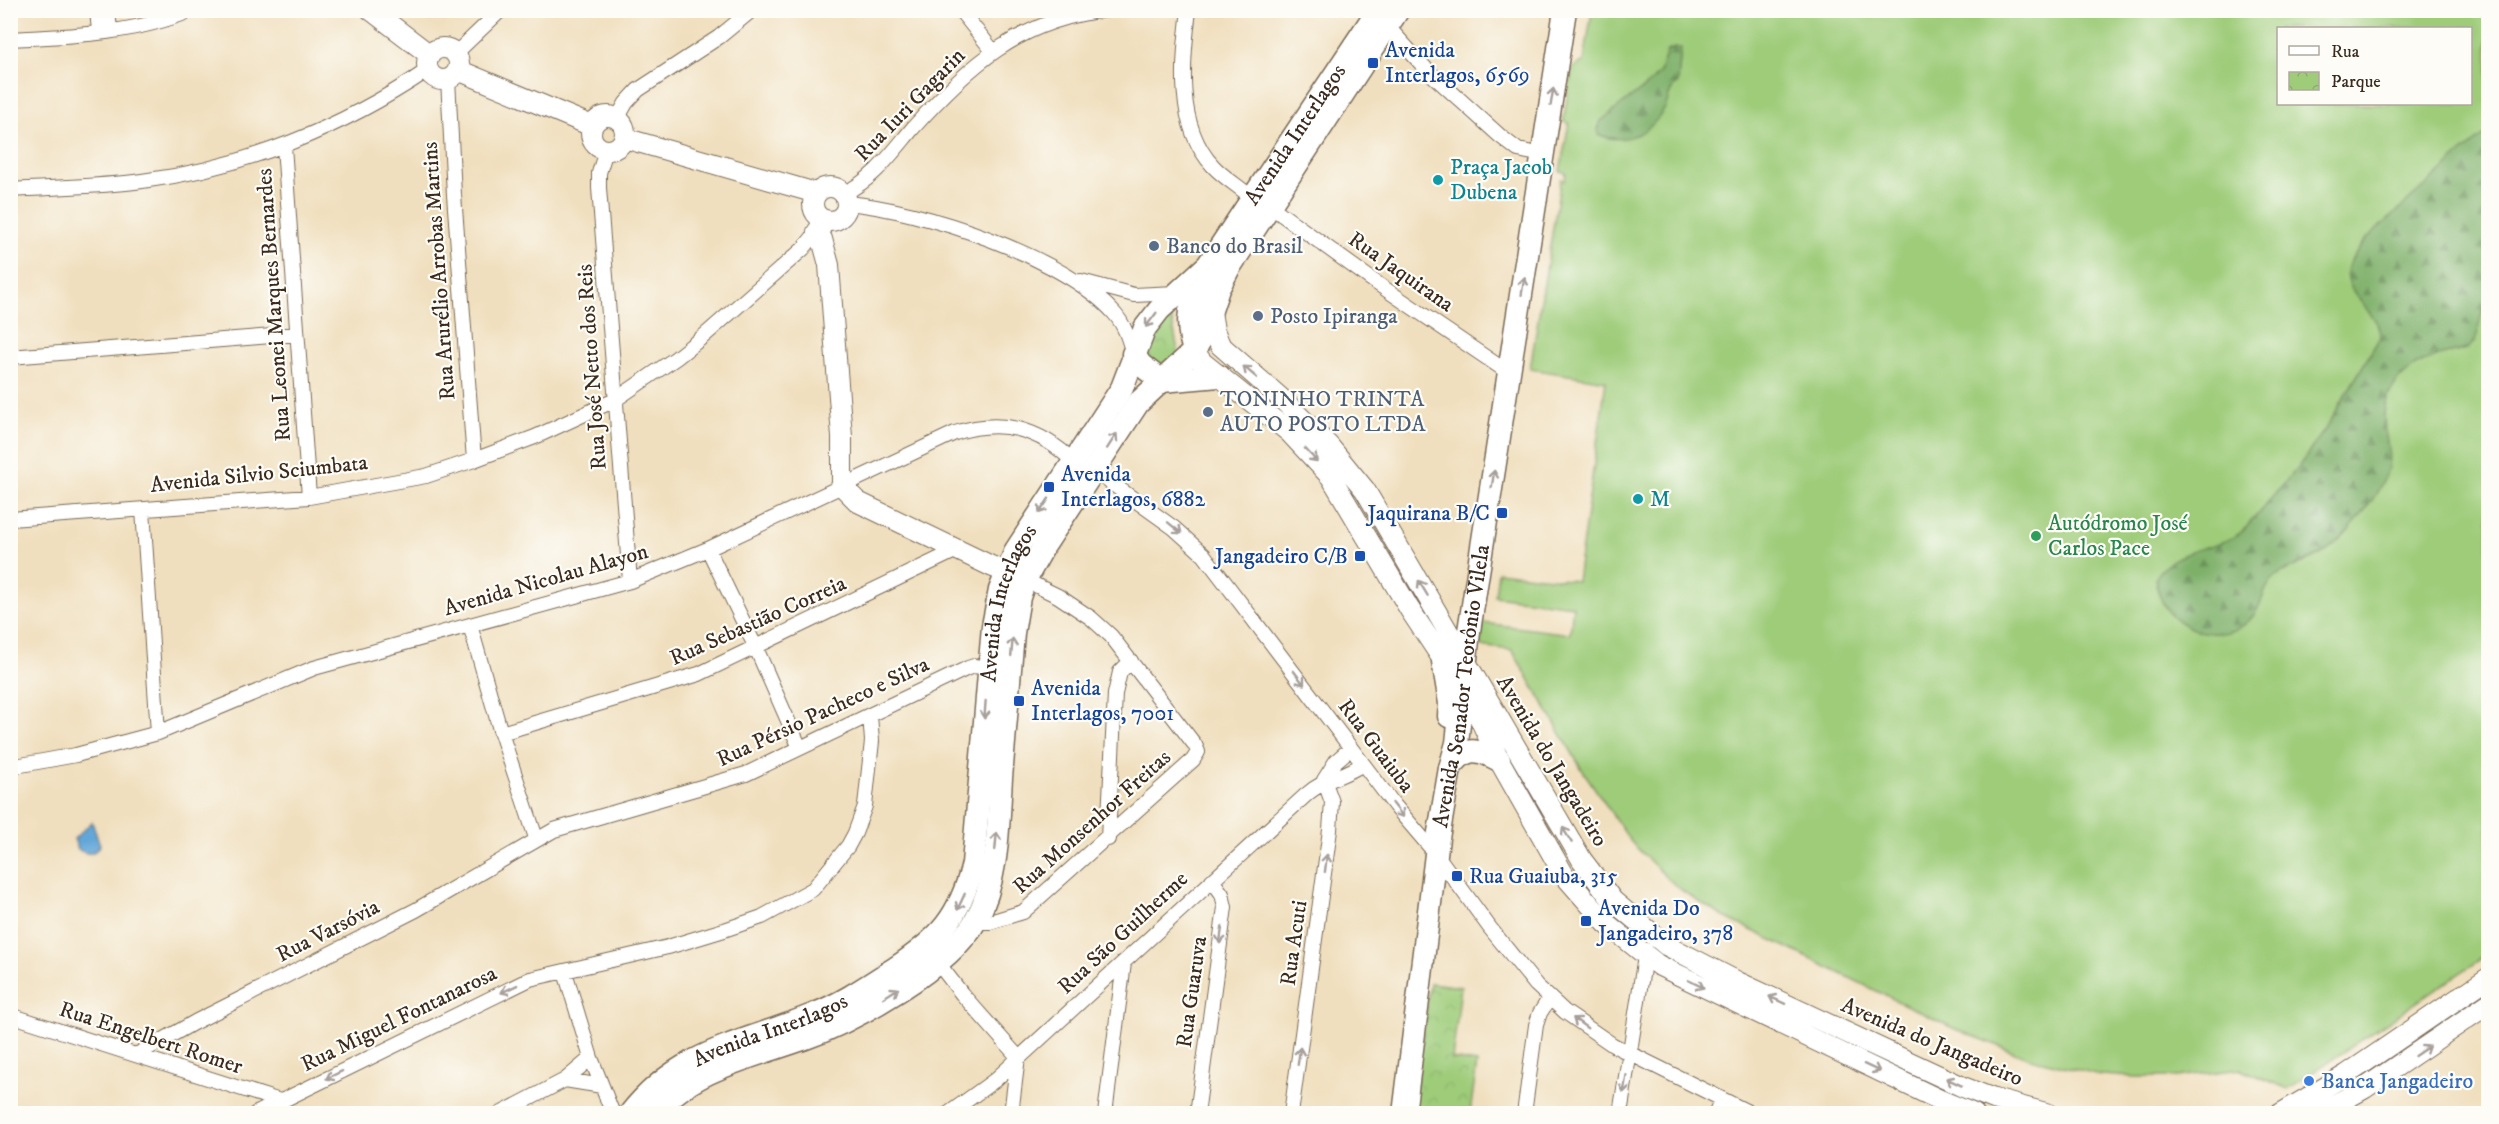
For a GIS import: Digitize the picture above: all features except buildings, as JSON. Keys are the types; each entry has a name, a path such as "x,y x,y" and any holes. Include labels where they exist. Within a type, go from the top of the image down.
{"main road":[{"name":"Avenida Senador Teotônio Vilela","path":"1404,1113 1436,854 1450,768 1457,743 1464,690 1454,661 1509,373 1565,10"},
{"name":"Avenida Interlagos","path":"630,1113 674,1070 712,1052 817,1014 862,989 923,949 946,928 959,908 968,887 973,864 988,668 995,617 1015,576 1044,546 1122,388 1133,354 1145,328 1159,310 1208,264 1261,202 1388,16"},
{"name":"Avenida Interlagos","path":"1084,466 1138,403 1194,351 1218,289 1261,202"},
{"path":"1194,351 1188,332 1189,314 1193,298 1208,264"},
{"path":"1133,354 1141,365 1162,381 1219,376"},
{"name":"Avenida Interlagos","path":"654,1113 679,1090 703,1076 825,1030 862,1011 938,963 955,948 974,922 986,893 993,865 1013,633 1019,597 1015,576"},
{"path":"1450,768 1447,751 1454,661"},
{"path":"1450,768 1457,759 1475,750 1499,760"}],"street":[{"path":"97,10 104,31"},
{"path":"104,31 108,10"},
{"path":"10,39 152,25 192,10"},
{"path":"371,10 429,62 436,78 453,68 501,10"},
{"path":"617,119 626,103 638,90 719,37 752,10"},
{"path":"960,10 993,51"},
{"name":"Rua Iuri Gagarin","path":"846,198 867,180 955,83 993,51 1043,26 1091,12 1107,10"},
{"name":"Rua Jaquirana","path":"1189,10 1185,45 1187,113 1196,138 1213,166 1375,282 1509,373"},
{"path":"1388,16 1427,70 1500,136 1518,150 1543,155"},
{"path":"10,190 117,184 170,177 284,146 345,119 429,62 434,51 445,49 453,68 592,126"},
{"name":"Rua Arurélio Arrobas Martins","path":"453,68 454,195 474,460"},
{"path":"603,117 617,119 624,127 624,138 617,147 601,149 593,141 592,126 603,117"},
{"path":"624,138 816,193 830,186 840,190 846,198 964,231 1025,254 1074,278 1134,295 1176,293"},
{"name":"Rua Leonei Marques Bernardes","path":"284,146 309,497"},
{"name":"Rua José Netto dos Reis","path":"606,150 598,172 630,581"},
{"path":"816,193 813,207 818,215 829,265 842,437 842,486 858,502 1058,596 1091,618 1111,636 1131,661 1120,672 1115,694 1108,839"},
{"path":"821,226 841,217 846,198"},
{"name":"Avenida Silvio Sciumbata","path":"10,519 309,497 426,476 474,460 535,437 615,400 705,335 803,249 821,226"},
{"path":"1074,278 1115,314 1125,329 1133,354"},
{"name":"Avenida do Jangadeiro","path":"1211,312 1214,330 1220,345 1284,401 1329,446 1365,490 1453,638 1454,661"},
{"path":"10,357 297,334"},
{"name":"Avenida do Jangadeiro","path":"1194,351 1202,362 1271,417 1331,477 1454,661 1582,860 1613,901 1653,935 1682,954 1993,1106 2049,1113"},
{"path":"1271,417 1284,401"},
{"name":"Avenida Nicolau Alayon","path":"10,767 76,755 158,733 314,668 630,581 708,549 955,433 976,426 1018,428 1040,436 1084,466"},
{"name":"Rua Guaiuba","path":"1084,466 1174,528 1204,555 1363,764 1436,854 1490,928 1549,999 1587,1028 1630,1054 1752,1113"},
{"path":"143,510 158,733"},
{"path":"708,549 756,648 800,748"},
{"name":"Rua Sebastião Correia","path":"501,733 689,678 756,648 957,550"},
{"path":"470,625 501,733 536,838"},
{"name":"Rua Monsenhor Freitas","path":"974,922 990,922 1023,912 1108,839 1193,760 1198,752 1196,745 1131,661"},
{"name":"Rua Pérsio Pacheco e Silva","path":"536,838 579,822 729,780 968,668 974,666 988,668"},
{"name":"Avenida do Jangadeiro","path":"1464,690 1499,760 1564,875 1607,924 1645,956 1658,965 1731,1001 1974,1113"},
{"name":"Rua Miguel Fontanarosa","path":"255,1113 530,979 724,930 762,917 813,889 848,846 865,806 872,741 870,715"},
{"name":"Rua São Guilherme","path":"948,1113 995,1080 1279,818 1324,780 1336,761 1351,748"},
{"name":"Rua São Guilherme","path":"1324,780 1344,774 1363,764"},
{"name":"Rua Acuti","path":"1290,1113 1330,830 1332,802 1324,780"},
{"name":"Rua Varsóvia","path":"136,1055 195,1022 416,910 536,838"},
{"name":"Rua Guaruva","path":"1197,1113 1225,907 1222,894 1212,880"},
{"path":"1620,1113 1645,956 1653,935"},
{"path":"938,963 962,994 1018,1057 1011,1113"},
{"path":"1104,1113 1124,963"},
{"path":"565,972 591,1058 613,1113"},
{"path":"2280,1113 2346,1075 2488,978"},
{"path":"1524,1113 1536,1025 1540,1012 1549,999"},
{"path":"2318,1113 2365,1088 2488,1004"},
{"name":"Rua Engelbert Romer","path":"10,1015 280,1101"},
{"path":"500,1113 565,1080 591,1058"},
{"path":"565,1080 602,1086"},
{"path":"1715,1113 1722,1099"}],"green space":[{"name":"Autódromo José Carlos Pace","path":"1592,11 2488,11 2488,954 2288,1089 2241,1069 2176,1077 2101,1075 2030,1058 1955,1029 1722,916 1685,893 1667,878 1631,842 1581,768 1512,650 1480,646 1483,623 1570,634 1573,606 1495,596 1498,572 1577,581 1606,381 1530,369 1561,179 1565,180 1566,173 1560,171 1569,123 1563,122 1572,69 1584,61"},
{"path":"1681,48 1678,83 1671,91 1665,108 1653,124 1637,135 1619,139 1599,135 1598,129 1601,121 1651,82 1660,72 1667,51"},
{"path":"2488,132 2488,304 2482,314 2473,343 2468,348 2418,364 2396,383 2388,397 2385,410 2388,468 2372,500 2339,540 2320,555 2275,577 2253,616 2244,625 2222,633 2199,631 2188,627 2166,609 2155,579 2163,568 2184,554 2220,543 2243,531 2299,466 2328,425 2380,337 2376,321 2349,283 2348,268 2352,260 2367,238"},
{"path":"1171,316 1179,356 1152,372 1143,345 1156,325"},
{"path":"1430,983 1461,987 1452,1059 1477,1063 1470,1113 1412,1114"}],"water":[{"path":"92,822 100,845 93,852 88,853 78,849 74,839"}],"place":[{"name":"Avenida Interlagos, 6569","path":"1373,63"},
{"name":"Praça Jacob Dubena","path":"1438,180"},
{"name":"Banco do Brasil","path":"1154,246"},
{"name":"Posto Ipiranga","path":"1258,316"},
{"name":"TONINHO TRINTA AUTO POSTO LTDA","path":"1208,412"},
{"name":"Avenida Interlagos, 6882","path":"1049,487"},
{"name":"M","path":"1638,499"},
{"name":"Jaquirana B/C","path":"1502,513"},
{"name":"Autódromo José Carlos Pace","path":"2036,536"},
{"name":"Jangadeiro C/B","path":"1360,556"},
{"name":"Avenida Interlagos, 7001","path":"1019,701"},
{"name":"Rua Guaiuba, 315","path":"1457,876"},
{"name":"Avenida Do Jangadeiro, 378","path":"1586,921"},
{"name":"Banca Jangadeiro","path":"2309,1081"}]}
